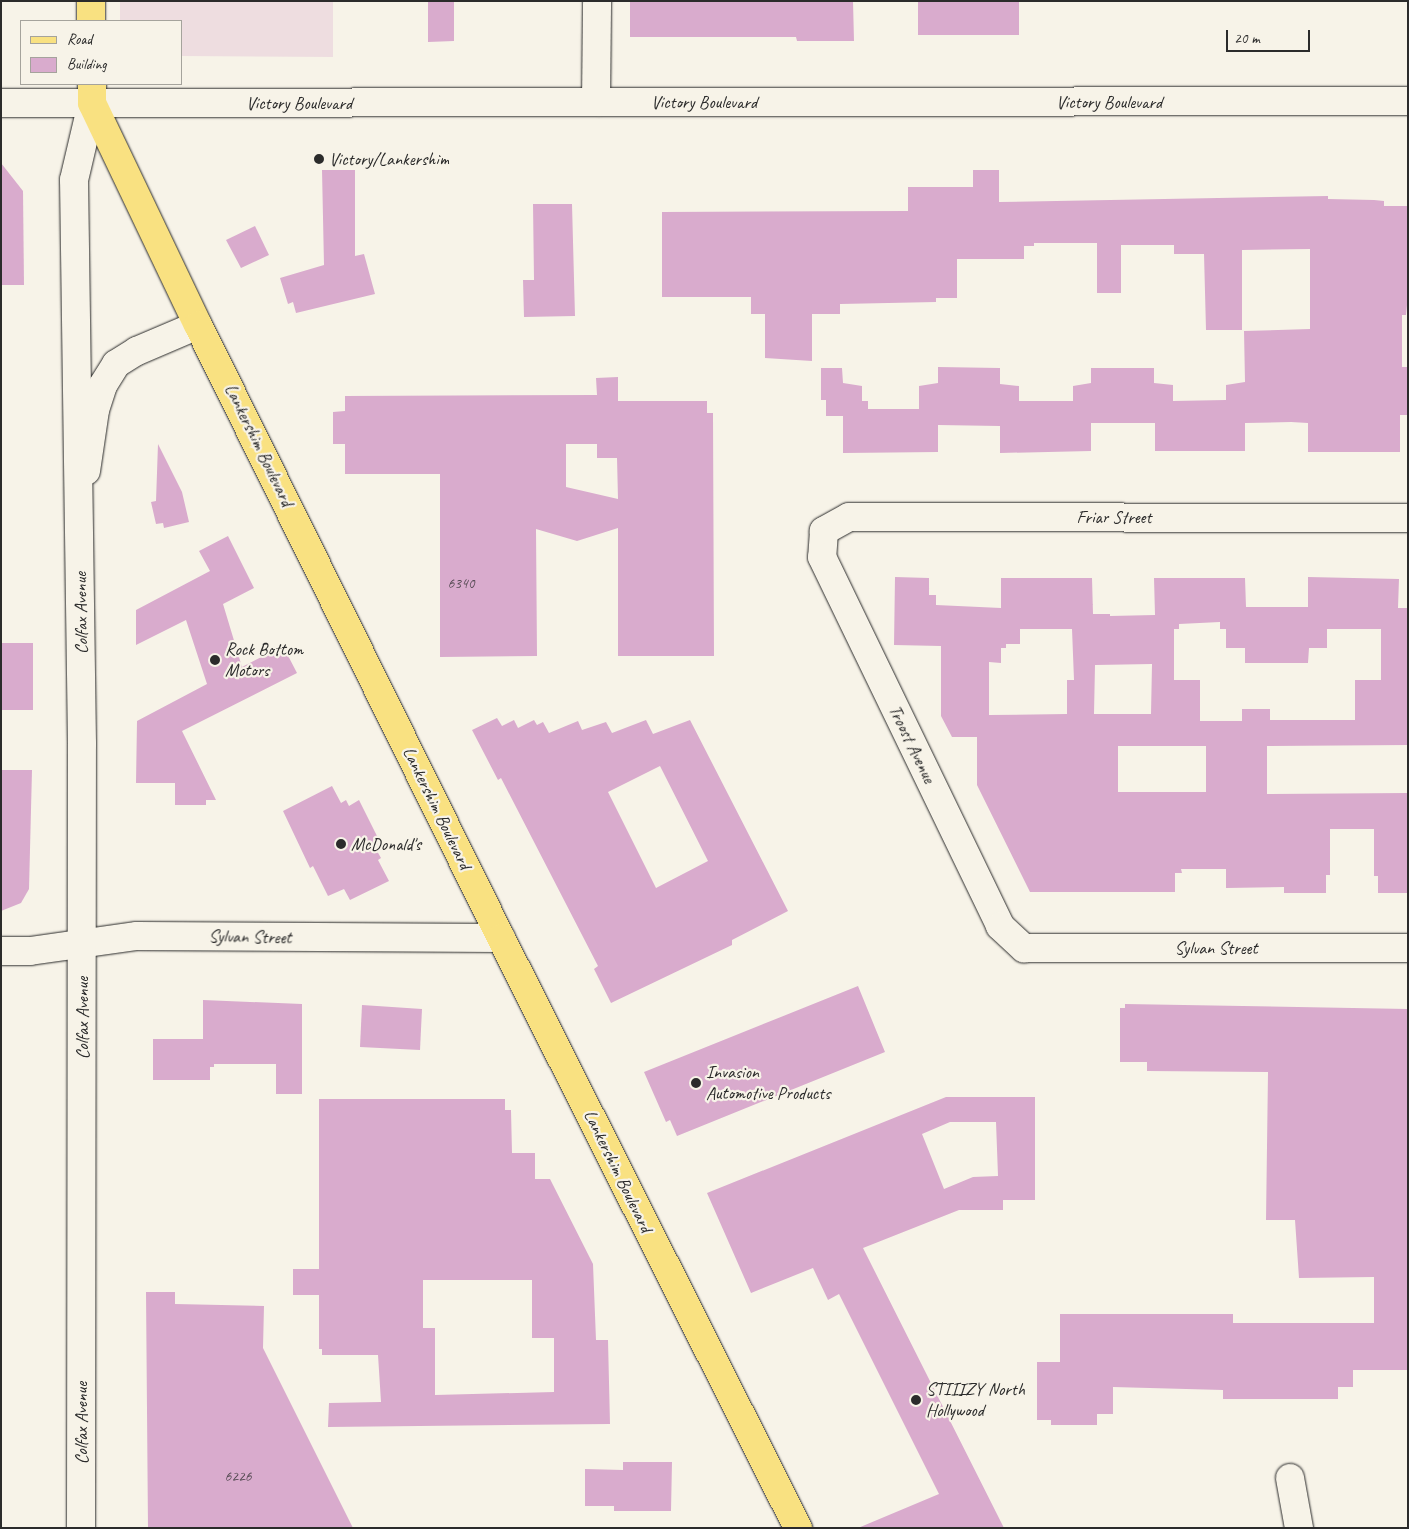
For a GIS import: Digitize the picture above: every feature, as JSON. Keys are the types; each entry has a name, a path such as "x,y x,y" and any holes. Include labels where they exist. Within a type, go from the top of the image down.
{"main road":[{"path":"91,1 91,20"},
{"path":"596,102 597,1"},
{"name":"Victory Boulevard","path":"1,103 92,93 596,102 1408,102"},
{"name":"Lankershim Boulevard","path":"92,93 198,325 501,938 798,1528"},
{"name":"Colfax Avenue","path":"81,1528 82,944 80,509 74,180 92,93"},
{"name":"Colfax Avenue","path":"80,509 95,410 103,385 116,364 137,351 198,325"},
{"name":"Friar Street","path":"824,531 849,517 1408,518"},
{"name":"Troost Avenue","path":"824,531 822,557 1000,926 1024,948"},
{"name":"Sylvan Street","path":"1,951 82,944 138,936 501,938"},
{"name":"Sylvan Street","path":"1024,948 1408,948"},
{"path":"1290,1478 1298,1528"}],"shaded area":[{"path":"120,1 333,1 333,57 182,56 182,20 120,20"}],"building":[{"path":"428,1 454,1 454,41 428,42"},
{"path":"630,1 853,1 854,41 797,41 796,37 630,37"},
{"path":"918,1 1019,1 1019,35 918,35"},
{"path":"1,163 23,191 24,285 1,285"},
{"path":"322,170 355,170 355,256 364,254 375,294 296,313 293,302 288,304 280,278 324,265"},
{"path":"973,170 999,170 999,202 1328,196 1328,199 1384,201 1384,206 1408,206 1408,295 1406,315 1402,315 1402,367 1408,367 1408,415 1400,415 1400,452 1308,452 1308,423 1291,422 1245,423 1245,451 1155,451 1155,423 1091,423 1091,451 1000,453 1000,426 938,425 938,452 843,453 843,416 826,416 826,400 821,400 821,368 842,368 843,383 862,386 862,401 868,401 868,409 919,409 919,386 938,383 938,367 1000,368 1000,384 1019,386 1019,401 1073,401 1073,386 1091,383 1091,368 1154,368 1154,383 1173,385 1173,401 1226,400 1226,385 1245,382 1244,331 1310,329 1310,249 1242,250 1242,330 1206,330 1204,254 1174,254 1174,245 1121,245 1121,293 1097,293 1097,243 1034,243 1034,246 1024,246 1024,259 957,259 957,298 936,298 936,302 840,304 840,314 812,314 812,361 765,358 765,314 751,314 751,297 662,297 662,212 908,211 908,187 973,187"},
{"path":"533,204 572,204 575,316 524,317 523,280 534,280"},
{"path":"255,226 269,255 241,268 226,240"},
{"path":"618,377 618,401 707,401 707,413 713,413 714,656 618,656 618,528 577,541 536,529 537,656 440,657 440,474 345,474 345,444 333,444 333,412 345,411 345,396 597,395 596,378","holes":["566,444 597,444 597,458 617,458 618,499 566,487"]},
{"path":"158,444 182,492 189,522 164,528 163,523 156,524 151,502 156,501"},
{"path":"228,536 254,588 223,604 242,667 283,646 297,673 182,731 216,800 206,800 206,805 175,805 175,783 136,783 137,721 207,684 186,620 136,645 136,610 210,571 199,551"},
{"path":"895,577 929,578 929,595 936,595 936,605 1001,608 1001,578 1092,578 1093,614 1110,614 1110,616 1155,615 1154,578 1245,578 1246,607 1308,607 1308,577 1399,579 1398,608 1408,608 1408,745 1267,746 1267,794 1408,793 1408,893 1378,893 1378,876 1374,876 1374,829 1330,829 1330,875 1326,875 1326,893 1284,893 1284,887 1226,888 1226,869 1181,869 1182,873 1175,873 1175,892 1030,892 977,785 977,737 952,737 941,716 941,646 894,645","holes":["1220,622 1220,629 1226,629 1226,648 1245,648 1245,663 1308,663 1309,648 1327,648 1327,629 1381,629 1381,680 1355,680 1355,720 1270,720 1270,709 1242,709 1242,721 1200,721 1200,680 1174,680 1174,629 1179,629 1179,624","1020,629 1072,629 1074,680 1067,680 1067,714 989,715 989,662 1001,663 1001,648 1006,648 1006,644 1020,644","1152,664 1151,714 1094,714 1095,665","1118,746 1206,746 1206,792 1118,792"]},
{"path":"1,643 33,643 33,710 1,710"},
{"path":"497,718 502,726 514,720 518,728 534,720 537,725 543,722 549,733 578,721 582,730 606,722 612,733 646,720 653,734 690,720 788,911 732,940 732,945 611,1003 594,969 598,966 501,778 498,780 472,730","holes":["660,766 708,861 656,888 608,792"]},
{"path":"1,770 32,770 29,889 21,903 1,911"},
{"name":"McDonald's","path":"332,786 341,803 346,800 349,806 359,800 383,848 377,851 381,858 378,860 389,881 350,900 344,889 328,896 313,866 310,868 283,811"},
{"path":"858,986 885,1052 677,1136 670,1120 666,1122 644,1072"},
{"path":"203,1000 302,1004 302,1094 276,1094 276,1064 214,1064 214,1067 210,1067 210,1080 153,1080 153,1039 203,1039"},
{"path":"1125,1004 1408,1009 1408,1370 1353,1370 1353,1387 1338,1387 1338,1399 1223,1399 1223,1390 1113,1387 1113,1414 1097,1414 1097,1425 1051,1425 1051,1420 1037,1420 1037,1362 1060,1362 1060,1314 1233,1314 1233,1323 1374,1323 1374,1277 1299,1278 1295,1220 1266,1220 1268,1072 1147,1071 1147,1062 1120,1062 1120,1008 1125,1008"},
{"path":"362,1005 422,1009 420,1050 360,1047"},
{"path":"946,1097 1035,1097 1035,1200 1003,1200 1003,1210 959,1210 863,1248 1004,1528 858,1528 939,1494 839,1294 828,1300 813,1268 751,1293 707,1193","holes":["950,1122 996,1122 998,1176 973,1177 944,1189 922,1134"]},
{"path":"319,1099 505,1099 505,1110 511,1110 512,1153 535,1153 535,1179 550,1179 593,1264 596,1340 608,1340 610,1424 328,1427 329,1403 381,1402 378,1355 322,1355 322,1349 319,1349 319,1295 293,1295 293,1269 319,1269","holes":["423,1280 532,1280 532,1338 554,1338 554,1392 435,1395 435,1328 423,1328"]},
{"path":"146,1292 175,1292 175,1304 264,1306 263,1348 353,1528 148,1528"},
{"path":"623,1462 672,1462 671,1511 614,1511 614,1506 585,1506 585,1469 623,1470"}],"place":[{"name":"Victory/Lankershim","path":"319,159"},
{"name":"Rock Bottom Motors","path":"215,660"},
{"name":"McDonald's","path":"341,844"},
{"name":"Invasion Automotive Products","path":"696,1083"},
{"name":"STIIIZY North Hollywood","path":"916,1400"}]}
